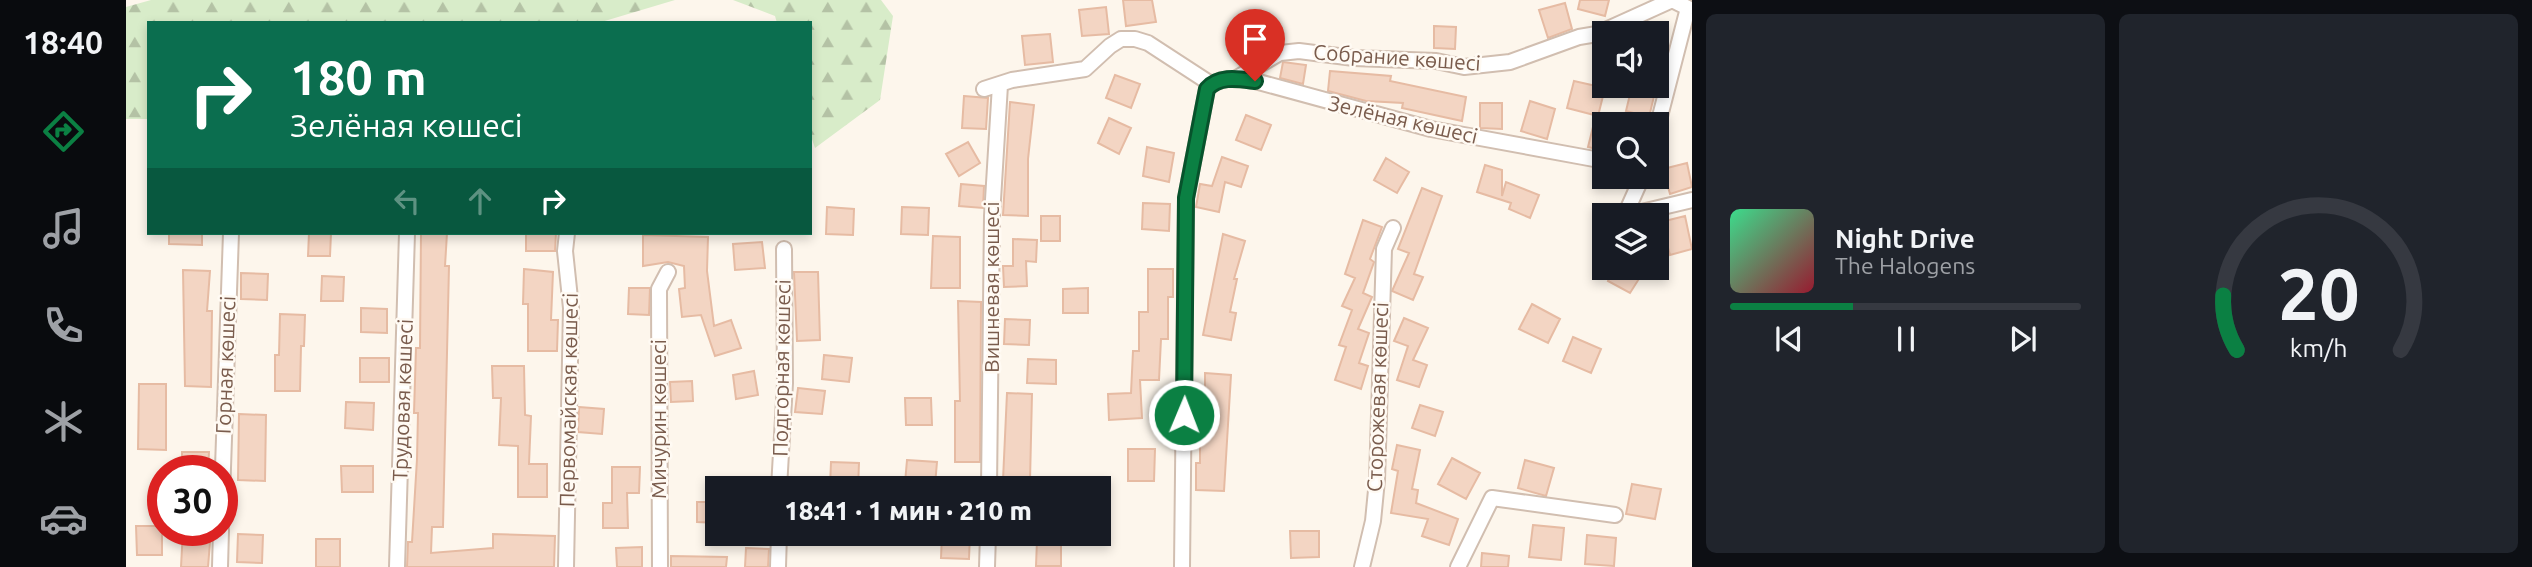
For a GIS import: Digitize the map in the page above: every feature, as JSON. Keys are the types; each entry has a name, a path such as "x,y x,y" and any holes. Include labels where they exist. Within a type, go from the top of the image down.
{"street":[{"name":"Собрание көшесі","path":"1236,79 1280,53 1298,51 1354,58 1436,61 1464,67 1510,62 1579,37 1597,34 1665,3 1686,6"},
{"path":"1661,112 1686,6"},
{"path":"984,89 1012,80 1085,69 1121,39 1135,38 1148,43 1209,87 1186,198 1182,567"},
{"name":"Зелёная көшесі","path":"1209,87 1236,79 1255,81 1431,129 1592,159"},
{"name":"Вишневая көшесі","path":"989,476 992,216 1000,85"},
{"path":"1669,205 1692,200"},
{"name":"Сторожевая көшесі","path":"1362,567 1373,521 1384,249 1393,228"},
{"name":"Горная көшесі","path":"223,455 231,235"},
{"name":"Трудовая көшесі","path":"397,567 407,235"},
{"name":"Первомайская көшесі","path":"566,567 571,309 565,251 567,235"},
{"name":"Подгорная көшесі","path":"780,476 785,383 784,248"},
{"name":"Мичурин көшесі","path":"660,567 659,289 668,272"},
{"path":"1458,567 1492,499 1615,514"},
{"path":"220,567 221,546"},
{"path":"778,567 779,546"},
{"path":"987,567 988,546"}],"green space":[{"path":"151,0 675,0 605,21 147,21 147,119 126,119 126,7"},
{"path":"733,0 881,0 893,16 880,100 815,148 812,139 812,21 776,21 775,16"}],"building":[{"path":"1123,0 1152,0 1156,22 1126,26"},
{"path":"1580,0 1609,0 1605,16 1578,9"},
{"path":"1565,3 1572,29 1548,38 1539,10"},
{"path":"1106,7 1109,34 1082,36 1079,10"},
{"path":"1434,26 1456,27 1455,49 1434,48"},
{"path":"1050,34 1053,62 1025,65 1022,36"},
{"path":"1283,62 1306,65 1303,84 1280,78"},
{"path":"1330,71 1391,76 1390,81 1466,97 1462,121 1402,108 1403,103 1366,101 1328,91"},
{"path":"1115,75 1140,84 1131,108 1106,98"},
{"path":"1574,81 1592,85 1592,98 1602,98 1599,112 1592,112 1592,114 1567,108"},
{"path":"964,96 988,98 986,129 962,128"},
{"path":"1629,98 1654,98 1650,112 1626,111"},
{"path":"1530,101 1555,109 1547,139 1521,131"},
{"path":"1010,102 1034,105 1028,159 1028,216 1003,215"},
{"path":"1480,103 1502,103 1502,129 1480,128"},
{"path":"1246,115 1271,125 1261,150 1236,140"},
{"path":"1109,118 1131,128 1119,154 1098,143"},
{"path":"1592,131 1592,148 1588,147"},
{"path":"968,142 980,163 959,176 946,154"},
{"path":"1147,147 1174,153 1169,182 1143,176"},
{"path":"1222,157 1248,166 1241,187 1225,182 1219,212 1196,207 1200,184 1212,186"},
{"path":"1386,158 1409,172 1397,193 1374,180"},
{"path":"1687,163 1692,187 1670,194 1669,168"},
{"path":"1485,165 1502,170 1502,196 1506,182 1539,195 1530,218 1509,209 1511,203 1477,192"},
{"path":"961,184 984,186 983,208 959,206"},
{"path":"1422,188 1442,196 1414,274 1423,277 1413,300 1392,291 1409,253 1398,249"},
{"path":"1143,203 1170,204 1169,231 1142,229"},
{"path":"827,207 854,209 853,235 826,234"},
{"path":"902,207 929,208 928,235 901,234"},
{"path":"1041,216 1060,216 1060,241 1041,241"},
{"path":"1685,216 1692,249 1670,255 1669,220"},
{"path":"1363,220 1382,227 1370,259 1374,262 1363,293 1372,297 1358,329 1369,333 1359,363 1368,366 1361,389 1335,380 1346,347 1339,345 1352,310 1342,306 1355,278 1345,274"},
{"path":"1223,234 1245,241 1234,279 1237,279 1230,312 1236,313 1231,340 1203,335"},
{"path":"169,235 202,235 202,245 169,244"},
{"path":"309,235 331,235 330,256 308,256"},
{"path":"421,235 447,235 445,266 449,266 443,527 432,527 431,553 493,548 493,534 555,536 554,567 407,567 408,542 412,542 417,459 418,413 414,413 416,348 420,348"},
{"path":"526,235 556,235 555,251 526,251"},
{"path":"643,235 708,237 707,271 714,326 731,320 741,348 715,356 701,315 682,317 679,289 685,288 684,266 668,262 643,266"},
{"path":"933,236 960,237 960,288 931,288"},
{"path":"1013,239 1037,240 1036,262 1026,261 1027,286 1004,287 1003,266 1013,266"},
{"path":"762,242 765,268 735,270 733,244"},
{"path":"524,269 553,272 551,320 558,320 557,351 528,351 528,304 523,304"},
{"path":"1148,269 1173,269 1173,297 1168,297 1168,339 1161,339 1159,380 1140,380 1142,418 1109,420 1108,394 1131,393 1133,351 1139,351 1139,312 1148,312"},
{"path":"183,270 210,271 207,311 212,311 211,387 185,386"},
{"path":"794,272 818,272 820,340 797,341"},
{"path":"241,273 268,274 267,300 241,299"},
{"path":"322,276 344,277 343,301 321,301"},
{"path":"1608,280 1638,280 1630,293"},
{"path":"629,288 650,288 649,315 628,314"},
{"path":"1088,288 1088,313 1063,313 1063,289"},
{"path":"958,301 981,302 980,462 955,462 955,401 960,401"},
{"path":"1532,304 1560,319 1548,343 1519,329"},
{"path":"361,308 387,309 387,333 361,332"},
{"path":"280,314 305,315 300,391 275,391 275,355 279,355"},
{"path":"1404,318 1428,328 1413,360 1427,365 1419,387 1397,380 1408,346 1394,341"},
{"path":"1005,319 1030,320 1029,345 1004,344"},
{"path":"1573,337 1601,349 1591,373 1563,361"},
{"path":"824,355 852,358 849,382 822,379"},
{"path":"360,358 389,358 389,382 360,382"},
{"path":"1028,359 1056,360 1056,384 1027,383"},
{"path":"492,366 524,366 525,415 531,416 529,464 547,464 547,497 518,497 518,446 499,445 501,398 493,398"},
{"path":"754,371 758,395 736,399 733,375"},
{"path":"1205,373 1231,375 1224,491 1196,490 1196,463 1200,463 1200,418 1205,418"},
{"path":"692,381 693,401 671,402 670,382"},
{"path":"139,384 166,384 166,450 138,449"},
{"path":"798,388 825,391 822,414 795,412"},
{"path":"1007,393 1032,394 1030,476 1003,476"},
{"path":"905,398 931,398 932,425 906,425"},
{"path":"346,402 374,403 373,430 345,428"},
{"path":"1420,405 1443,412 1435,436 1412,428"},
{"path":"579,407 604,409 602,434 578,432"},
{"path":"239,414 266,415 265,481 238,480"},
{"path":"1397,445 1420,450 1412,489 1418,490 1416,503 1458,519 1449,545 1422,536 1428,519 1391,513 1398,471 1392,469"},
{"path":"1128,449 1155,449 1154,481 1128,481"},
{"path":"182,452 209,452 209,455 182,455"},
{"path":"1452,458 1480,473 1466,499 1438,484"},
{"path":"907,460 937,462 936,476 906,476"},
{"path":"1525,460 1554,468 1546,496 1518,488"},
{"path":"831,462 859,463 858,476 830,476"},
{"path":"341,466 373,466 373,492 342,492"},
{"path":"612,467 640,467 639,493 627,493 628,528 603,528 603,503 612,503"},
{"path":"1632,484 1661,489 1655,519 1626,514"},
{"path":"697,502 705,502 705,522 697,522"},
{"path":"1533,525 1564,528 1561,560 1529,557"},
{"path":"136,526 147,526 147,546 162,546 162,555 137,555"},
{"path":"1290,531 1319,531 1319,557 1291,558"},
{"path":"238,534 263,535 262,563 237,562"},
{"path":"1587,535 1616,538 1614,566 1585,564"},
{"path":"316,539 340,539 340,567 316,567"},
{"path":"182,546 210,546 208,567 181,567"},
{"path":"942,546 970,546 969,559 941,558"},
{"path":"1037,546 1061,546 1061,566 1036,566"},
{"path":"642,547 642,567 617,567 616,548"},
{"path":"746,548 769,549 768,567 745,567"},
{"path":"1482,553 1509,556 1508,567 1481,567"},
{"path":"671,556 727,557 726,567 671,567"}],"route":[{"path":"1184,415 1186,198 1198,129 1207,89 1211,84 1230,78 1255,81"}]}
